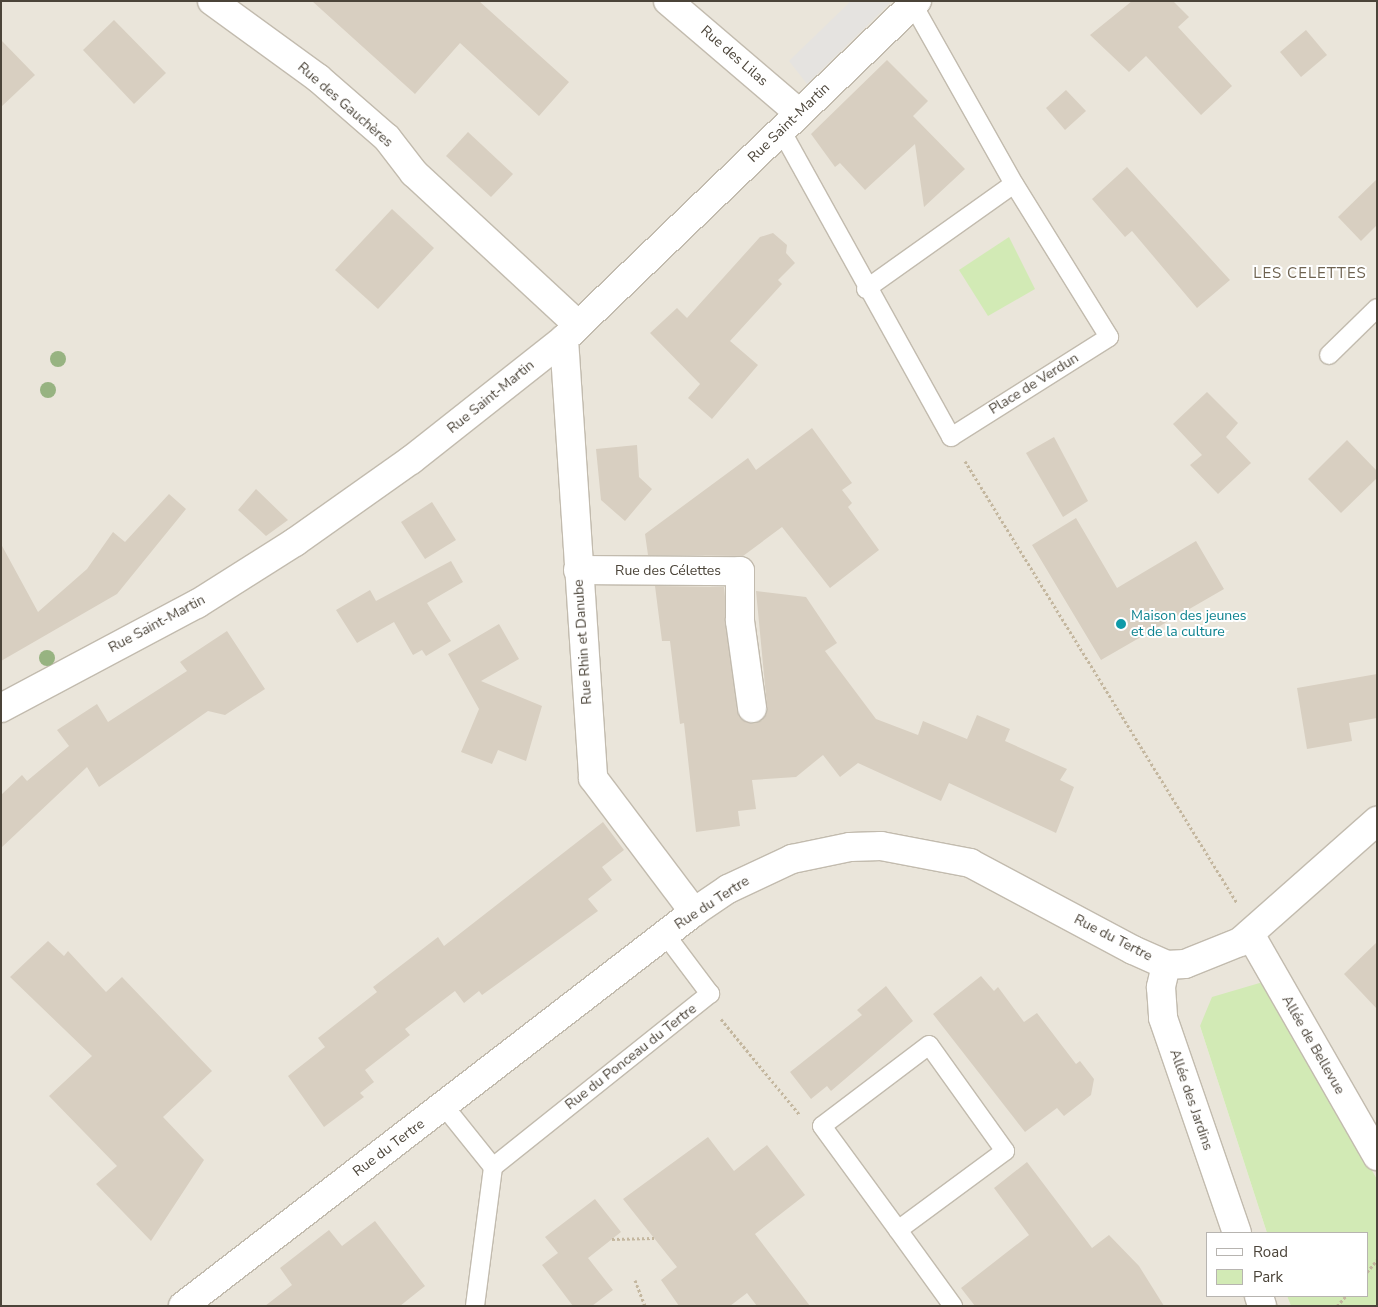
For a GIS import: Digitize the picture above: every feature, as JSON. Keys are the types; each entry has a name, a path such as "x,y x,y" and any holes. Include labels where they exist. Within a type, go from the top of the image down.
{"street":[{"name":"Rue des Gauchères","path":"212,1 318,78 387,138 414,174 571,331"},
{"name":"Rue des Lilas","path":"668,1 790,122"},
{"name":"Rue Saint-Martin","path":"1,708 197,604 295,542 411,460 571,331 915,3"},
{"name":"Rue Rhin et Danube","path":"571,331 578,570 594,778 694,912"},
{"name":"Rue des Célettes","path":"578,570 740,571 740,621 752,708"},
{"name":"Rue du Tertre","path":"183,1306 694,912 728,889 792,859 850,847 881,846 970,863 1166,965 1200,960 1250,934 1377,821"},
{"name":"Allée de Bellevue","path":"1250,934 1377,1156"},
{"name":"Allée des Jardins","path":"1166,965 1161,987 1164,1018 1237,1232"}],"lane":[{"name":"Place de Verdun","path":"915,3 1014,184 1109,337 951,437"},
{"path":"790,122 866,290 951,437"},
{"path":"866,290 1014,184"},
{"path":"1329,355 1377,308"},
{"name":"Rue du Ponceau du Tertre","path":"493,1167 710,994 665,934"},
{"path":"898,1230 1005,1151 929,1046 822,1126 953,1306"},
{"path":"444,1106 493,1167 481,1302"}],"path":[{"path":"951,437 1242,911 1264,908 1271,915"},
{"path":"704,999 802,1117 822,1126"},
{"path":"612,1239 654,1238"},
{"path":"1368,1271 1377,1260"},
{"path":"636,1280 645,1306"}],"shaded area":[{"path":"1,1 1377,1 1377,1179 1263,982 1200,1026 1267,1232 1206,1232 1206,1297 1287,1297 1291,1306 1,1306"},
{"path":"851,1 892,1 807,84 789,61"}],"green space":[{"path":"1009,237 1035,289 988,316 959,270"},
{"path":"1263,982 1377,1179 1377,1306 1291,1306 1287,1297 1368,1297 1368,1232 1267,1232 1200,1026 1212,997"}],"building":[{"path":"312,1 479,1 569,82 539,116 460,43 415,94"},
{"path":"1132,1 1173,1 1189,17 1178,27 1232,86 1201,115 1146,56 1129,72 1090,35"},
{"path":"114,20 166,73 134,104 83,50"},
{"path":"1306,30 1327,55 1301,77 1280,52"},
{"path":"1,40 35,75 1,107"},
{"path":"887,60 928,101 913,116 965,169 924,207 915,144 865,190 840,163 835,167 811,134"},
{"path":"1066,90 1086,111 1065,130 1046,108"},
{"path":"468,132 513,174 491,197 446,156"},
{"path":"1127,167 1230,280 1197,308 1132,231 1125,237 1092,199"},
{"path":"1377,179 1377,225 1361,241 1338,217"},
{"path":"392,209 434,248 378,309 335,270"},
{"path":"773,233 787,245 786,253 795,263 778,280 782,284 730,341 758,365 712,419 688,398 700,384 650,333 677,308 687,318 760,237"},
{"path":"1207,392 1238,423 1226,437 1251,463 1218,494 1190,465 1202,455 1173,424"},
{"path":"812,428 852,483 842,490 852,503 848,507 879,550 830,588 782,527 743,556 648,555 645,534 748,458 756,470"},
{"path":"1054,437 1088,501 1063,517 1026,453"},
{"path":"1347,440 1377,471 1377,478 1341,513 1308,479"},
{"path":"637,445 639,477 652,489 625,521 601,500 596,449"},
{"path":"256,489 288,520 266,536 238,510"},
{"path":"169,494 186,509 117,594 1,661 1,544 38,612 87,569 113,532 125,542"},
{"path":"432,502 456,540 425,559 401,522"},
{"name":"Maison des jeunes et de la culture","path":"1076,518 1117,588 1196,541 1224,589 1101,660 1032,545"},
{"path":"451,561 463,582 427,603 451,641 426,656 422,650 413,655 394,622 357,643 336,610 370,590 376,601"},
{"path":"655,586 724,587 737,710 740,718 754,723 762,720 767,706 756,591 806,597 837,643 825,651 876,719 918,735 923,721 967,739 977,715 1010,729 1005,741 1067,769 1060,780 1074,787 1056,833 949,783 941,801 858,763 840,777 823,755 796,777 752,780 756,809 738,811 740,826 696,832 684,723 680,724 670,641 662,641"},
{"path":"499,624 519,659 481,681 542,706 526,761 498,750 492,764 461,752 479,709 448,654"},
{"path":"227,631 265,689 225,715 208,711 99,787 87,767 1,848 1,795 22,775 27,781 69,746 57,730 97,704 108,722 187,671 180,662"},
{"path":"1377,674 1377,718 1349,723 1352,741 1307,749 1297,688"},
{"path":"603,822 624,850 602,867 612,880 588,899 598,911 482,995 479,991 464,1003 455,991 405,1029 410,1035 365,1070 374,1082 360,1093 364,1097 324,1127 288,1076 325,1047 318,1038 377,992 373,987 438,937 444,946"},
{"path":"48,941 64,956 68,951 106,992 122,977 212,1071 163,1117 204,1160 151,1241 96,1184 117,1166 49,1096 92,1056 10,977"},
{"path":"1377,942 1377,1009 1344,974"},
{"path":"981,976 994,991 998,987 1024,1022 1037,1013 1076,1064 1080,1061 1094,1079 1091,1095 1064,1116 1057,1108 1025,1132 933,1014"},
{"path":"886,986 913,1021 831,1091 827,1086 811,1099 790,1072 862,1015 857,1010"},
{"path":"708,1137 734,1171 767,1145 805,1195 755,1234 810,1306 757,1306 747,1293 730,1306 679,1306 661,1280 677,1267 623,1199"},
{"path":"1027,1162 1092,1248 1109,1235 1139,1266 1164,1306 975,1306 961,1288 1029,1235 994,1188"},
{"path":"595,1199 621,1232 588,1258 613,1290 592,1306 573,1306 542,1265 558,1253 545,1237"},
{"path":"375,1221 425,1286 400,1306 265,1306 292,1285 280,1268 329,1230 342,1246"}],"place":[{"name":"Maison des jeunes et de la culture","path":"1121,624"}],"district":[{"name":"LES CELETTES","path":"1310,274"}]}
